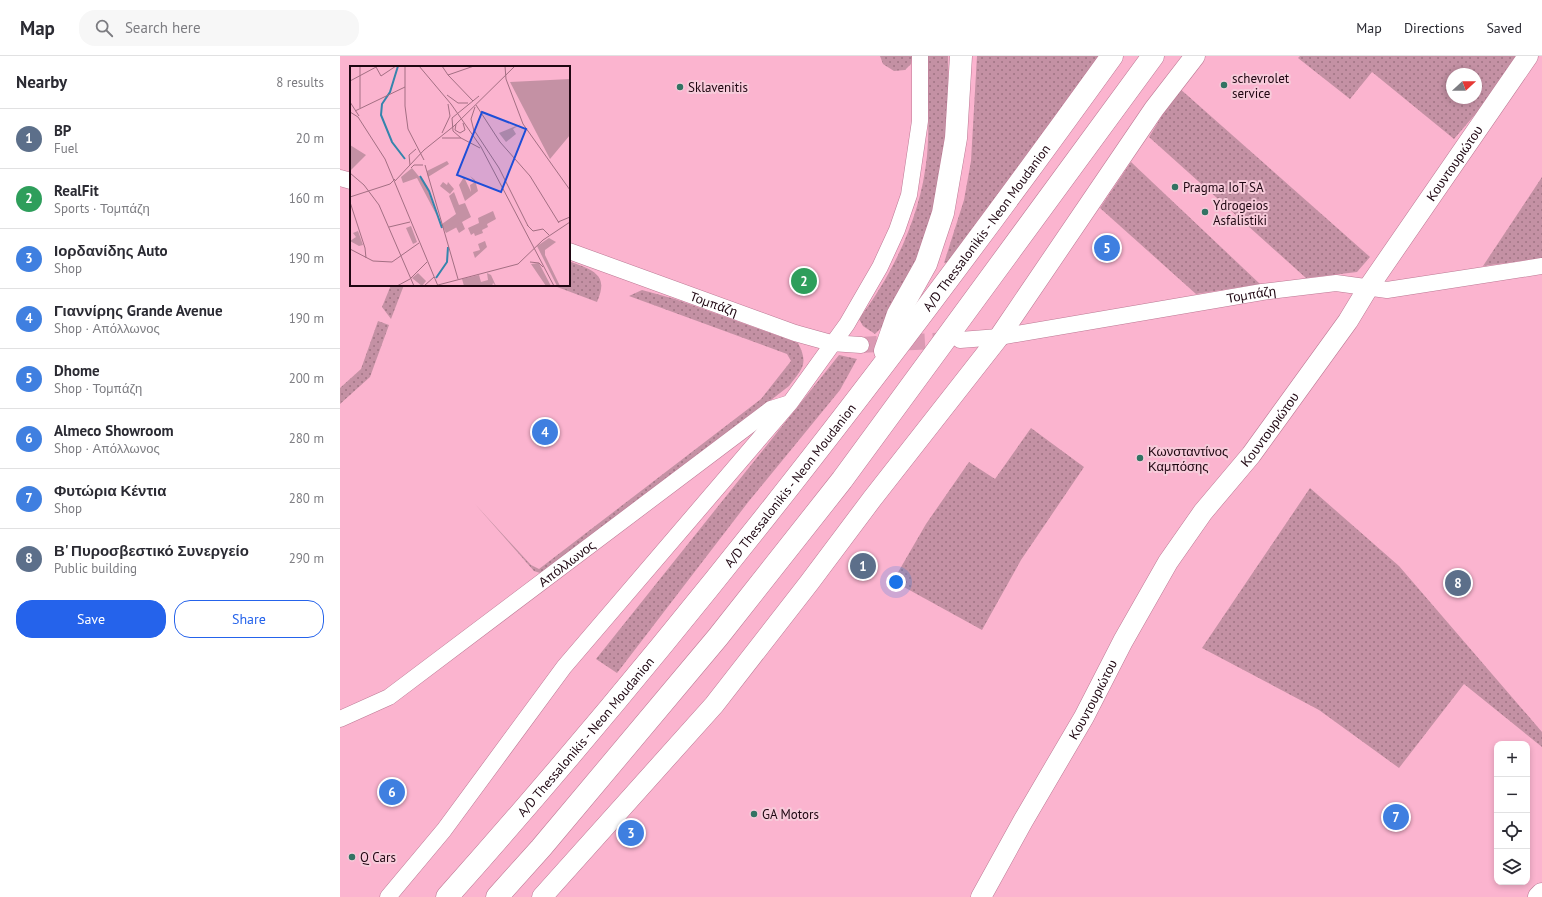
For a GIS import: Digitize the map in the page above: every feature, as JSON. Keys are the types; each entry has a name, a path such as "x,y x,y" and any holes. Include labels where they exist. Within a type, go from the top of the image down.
{"main road":[{"path":"880,369 898,314 926,264 944,214 956,138 961,56"},
{"name":"A/D Thessalonikis - Neon Moudanion","path":"447,897 587,735 792,483 959,265 1112,56"},
{"path":"498,897 718,637 842,480 1138,79 1153,56"},
{"path":"1138,79 1164,56"},
{"path":"1539,897 1542,894"}],"street":[{"path":"388,897 444,830 564,667 790,403 847,324 880,268 897,230 909,195 920,121 920,56"},
{"path":"542,897 714,705 999,337 1154,109 1195,56"},
{"name":"Κουντουριώτου","path":"981,897 1023,821 1084,717 1123,641 1168,562 1202,512 1251,455 1348,321 1368,288 1528,56"},
{"path":"340,178 350,181"},
{"name":"Τομπάζη","path":"570,251 700,300 723,306 795,333 832,344 861,345"},
{"name":"Τομπάζη","path":"960,340 999,337 1262,292 1336,283 1368,288 1393,289 1542,266"},
{"name":"Απόλλωνος","path":"340,719 389,697 771,409 790,403"}],"shaded area":[{"path":"880,56 912,56 911,64 905,70 894,71 883,64"},
{"path":"927,56 948,56 950,135 931,230 883,326 875,334 863,326 859,319 884,282 904,242 919,200 924,178 928,131"},
{"path":"977,56 1099,56 952,261 944,263 964,200 971,161"},
{"path":"1300,56 1519,56 1478,111 1454,139 1372,72 1350,99 1298,58"},
{"path":"1179,88 1370,257 1357,272 1306,278 1149,137"},
{"path":"1131,162 1260,284 1196,294 1100,208"},
{"path":"1542,177 1542,258 1483,266"},
{"path":"570,261 585,267 596,274 600,279 600,293 597,302 555,286 570,286"},
{"path":"391,286 404,286 391,319 382,307"},
{"path":"642,290 675,299 798,343 803,356 802,366 789,386 549,572 540,573 534,571 475,504 531,565 539,569 761,399 791,361 787,354 629,296"},
{"path":"378,321 389,325 370,377 340,404 340,388 361,369"},
{"path":"839,355 857,359 840,390 749,501 617,673 596,659"},
{"path":"1031,428 1084,467 1021,560 982,630 893,581 926,524 969,462 995,479"},
{"path":"1310,488 1399,566 1542,732 1542,747 1464,684 1399,768 1319,710 1202,648"}],"tunnel":[{"path":"861,345 951,340"}],"place":[{"name":"schevrolet service","path":"1224,85"},
{"name":"Sklavenitis","path":"680,87"},
{"name":"Pragma IoT SA","path":"1175,187"},
{"name":"Ydrogeios Asfalistiki","path":"1205,212"},
{"name":"Dhome","path":"1107,248"},
{"name":"RealFit","path":"804,281"},
{"name":"Γιαννίρης Grande Avenue","path":"545,432"},
{"name":"Κωνσταντίνος Καμπόσης","path":"1140,458"},
{"name":"BP","path":"863,566"},
{"name":"Β' Πυροσβεστικό Συνεργείο","path":"1458,583"},
{"name":"Almeco Showroom","path":"392,792"},
{"name":"GA Motors","path":"754,814"},
{"name":"Φυτώρια Κέντια","path":"1396,817"},
{"name":"Ιορδανίδης Auto","path":"631,833"},
{"name":"Q Cars","path":"352,857"}]}
